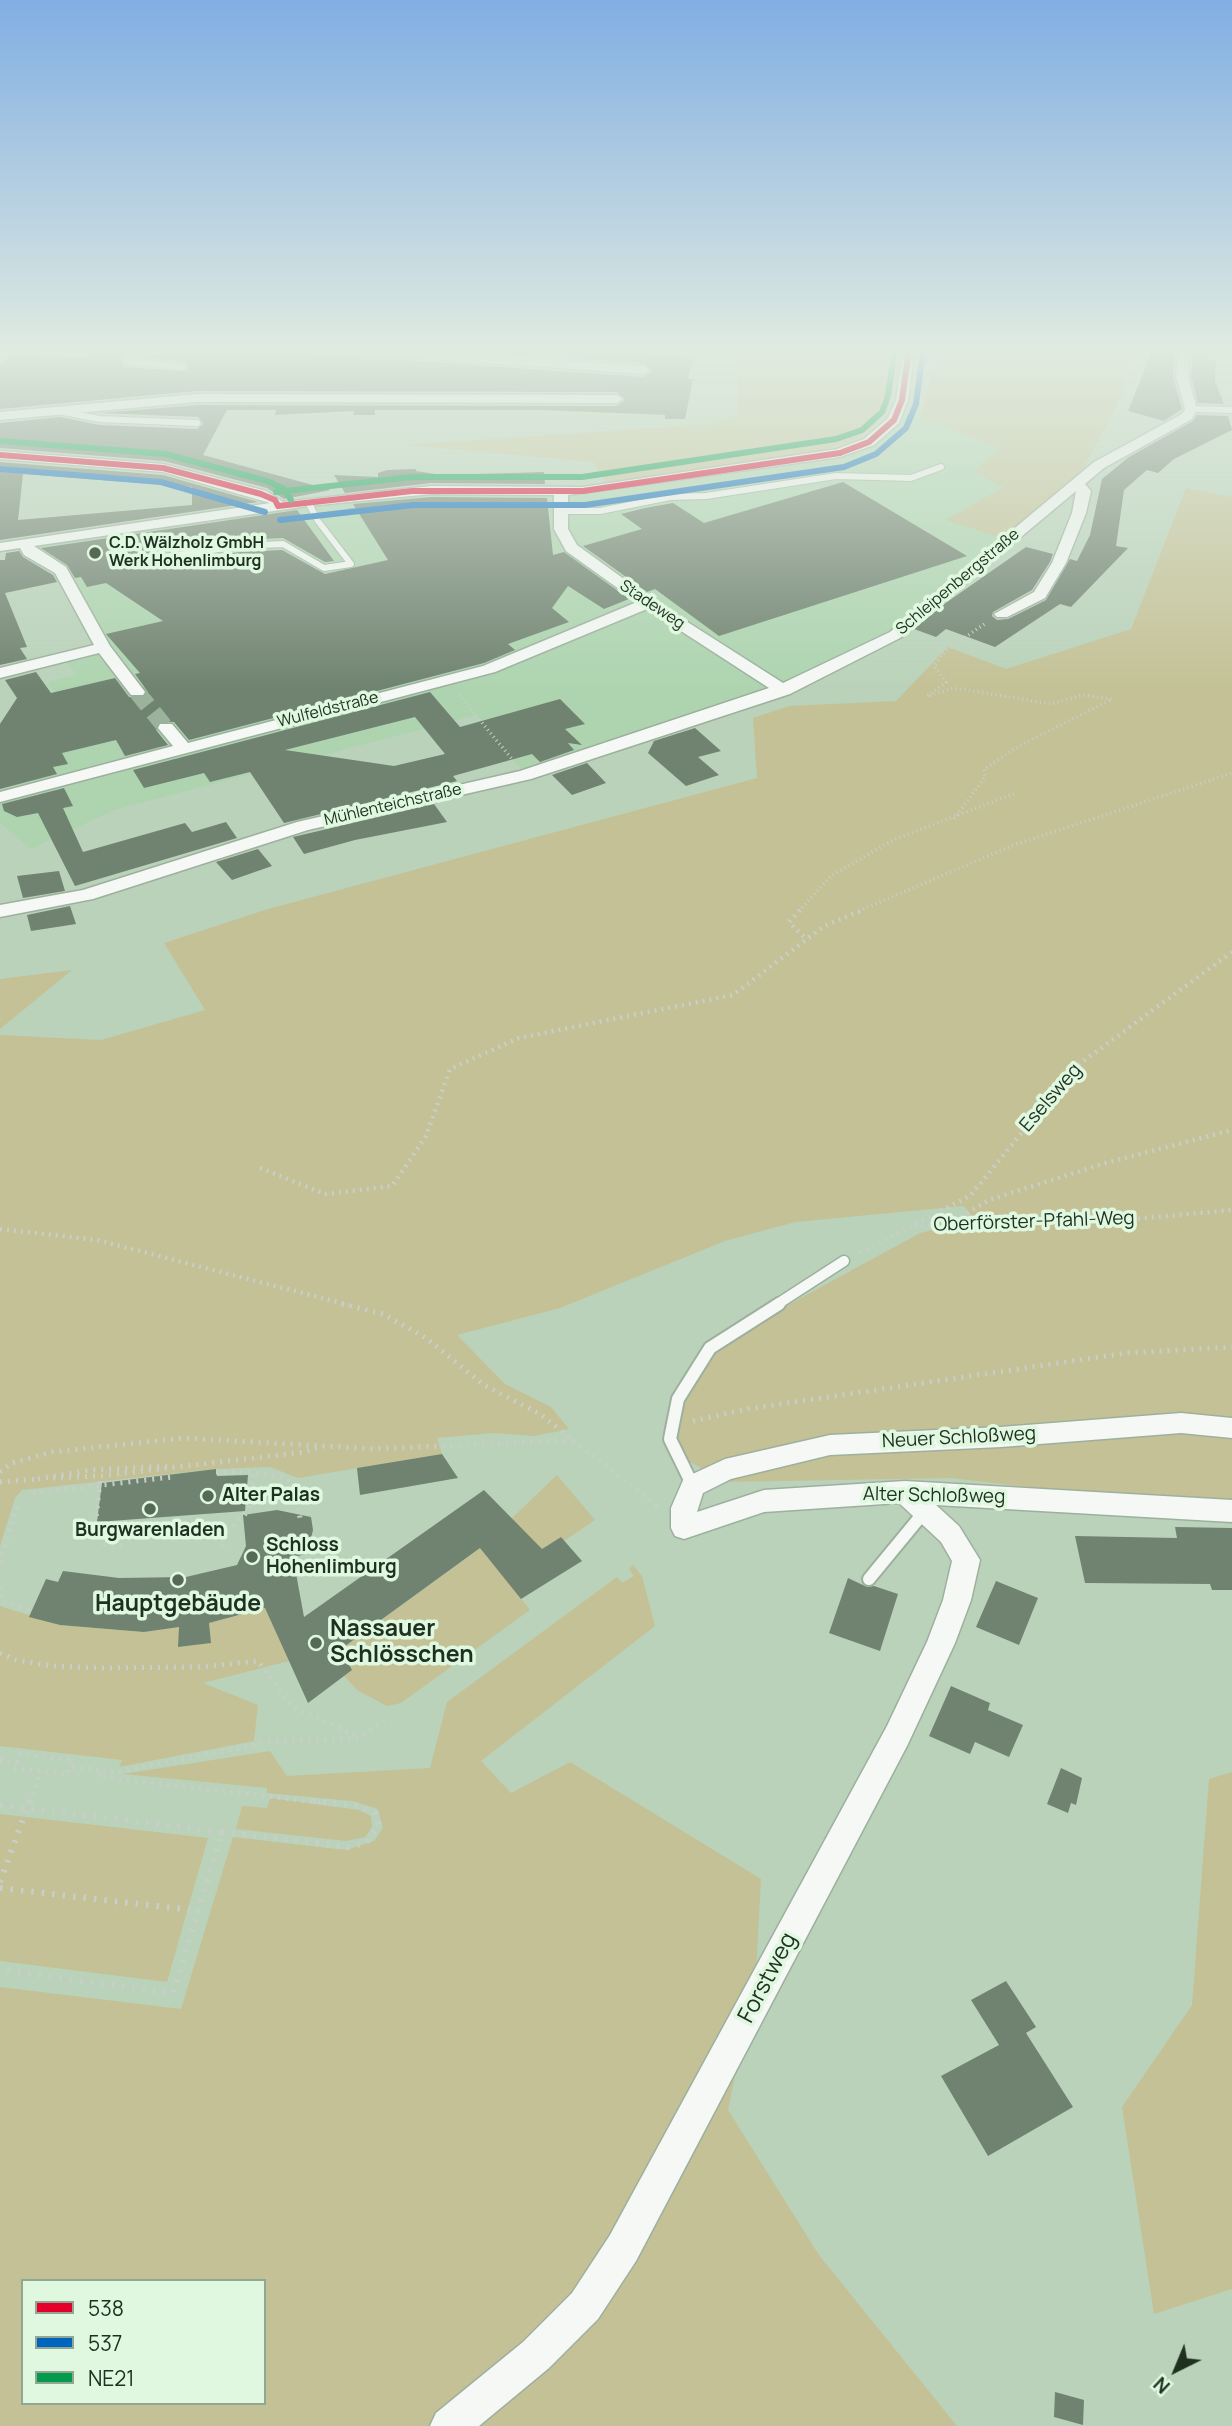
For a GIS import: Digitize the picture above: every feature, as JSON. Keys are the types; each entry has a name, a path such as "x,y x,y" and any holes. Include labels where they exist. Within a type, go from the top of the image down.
{"street":[{"path":"90,462 163,468 261,494 275,500 278,506"},
{"path":"0,547 308,502 412,491 561,492 790,462"},
{"name":"Schleipenbergstraße","path":"783,691 895,635 1104,462"},
{"path":"1002,614 1041,595 1059,563 1079,513 1084,491 1076,483"},
{"name":"Stadeweg","path":"561,492 561,529 571,548 648,603 783,691"},
{"path":"25,543 29,552 61,570 103,647 137,692"},
{"name":"Wulfeldstraße","path":"0,797 514,660 648,603"},
{"path":"0,673 103,647"},
{"name":"Mühlenteichstraße","path":"0,911 86,895 303,826 526,775 783,691"},
{"path":"166,728 183,747"},
{"name":"Neuer Schloßweg","path":"693,1486 725,1470 830,1445 1001,1437 1181,1423 1232,1428"},
{"path":"684,1528 684,1508 693,1486"},
{"name":"Alter Schloßweg","path":"684,1528 764,1501 916,1500 1232,1511"},
{"name":"Forstweg","path":"449,2426 536,2355 585,2306 624,2248 897,1736 941,1643 957,1600 966,1560 950,1534 916,1500"}],"lane":[{"path":"561,511 600,511 670,497 706,496 836,476 911,478 941,467"},
{"path":"165,557 239,546 283,544 324,568 351,564 318,521 308,502"},
{"path":"693,1486 670,1439 678,1399 710,1348 844,1261"},
{"path":"869,1579 916,1500"}],"path":[{"path":"954,819 985,777 984,769 1019,746 1112,699 1083,695 1051,704 954,688 927,696 946,682 934,666 945,651 1002,614"},
{"path":"447,680 526,775"},
{"path":"260,1168 325,1194 392,1185 426,1136 450,1069 519,1038 733,995 824,926 1014,845 1232,773"},
{"path":"806,939 789,922 831,876 893,840 954,819 1016,793"},
{"name":"Eselsweg","path":"913,1226 971,1195 1074,1068 1232,952"},
{"path":"947,1225 989,1200 1102,1164 1232,1130"},
{"name":"Oberförster-Pfahl-Weg","path":"844,1261 913,1226 1232,1213"},
{"path":"0,1229 97,1240 383,1314 426,1338 484,1385 540,1414 684,1528"},
{"path":"672,1426 747,1409 1128,1353 1232,1347"},
{"path":"0,1472 12,1462 52,1452 184,1437 374,1449 573,1440"},
{"path":"127,1546 105,1544 94,1530 100,1476 304,1452 323,1445"},
{"path":"0,1482 131,1466 187,1466"},
{"path":"216,1472 253,1472 282,1477 296,1487 300,1518"},
{"path":"223,1547 226,1534 248,1511 253,1472"},
{"path":"33,1493 172,1477"},
{"path":"38,1479 98,1483"},
{"path":"0,1562 18,1504"},
{"path":"0,1588 1,1601 31,1611"},
{"path":"0,1653 16,1660 53,1666 99,1668 200,1667 258,1661 293,1707 360,1738"},
{"path":"70,1767 118,1772 268,1742 360,1738 389,1717"},
{"path":"20,1754 73,1759 68,1774 14,1768 17,1762 20,1754"},
{"path":"0,1760 17,1762"},
{"path":"0,1805 348,1847 366,1843 379,1825 375,1813 359,1806 99,1777 101,1770"},
{"path":"0,1882 41,1771"},
{"path":"0,1970 173,1993 222,1832"},
{"path":"0,1888 200,1911"}],"shaded area":[{"path":"593,462 745,462 607,484"},
{"path":"761,462 1002,462 1008,540 916,619 820,674 526,775 476,715 114,810 31,849 0,823 0,724 34,716 55,693 48,682 77,675 63,657 103,646 61,570 25,543 396,493 561,492"},
{"path":"984,462 1087,462 1076,483 1008,540 946,520 1003,487 974,471"},
{"path":"1186,488 1232,497 1232,1511 951,1478 726,1482 676,1454 677,1414 700,1370 735,1334 920,1233 974,1220 964,1206 795,1222 725,1241 560,1308 457,1335 505,1384 551,1407 569,1429 534,1436 493,1433 437,1438 442,1454 298,1478 270,1467 216,1469 22,1490 15,1498 0,1546 0,1035 101,1040 205,1010 164,943 268,909 757,778 753,718 789,706 896,701 948,647 1006,669 1131,629"},
{"path":"72,970 0,1029 0,979"},
{"path":"557,1475 595,1520 564,1541 561,1537 502,1574 530,1610 401,1703 387,1706 357,1690 344,1676 352,1670 341,1649 515,1523 511,1519"},
{"path":"633,1565 642,1576 655,1626 481,1761 511,1793 570,1762 761,1879 756,1973 728,2110 819,2255 957,2426 0,2426 0,1987 181,2009 233,1837 346,1850 374,1841 383,1828 378,1809 352,1801 267,1793 267,1788 123,1774 270,1751 287,1776 430,1768 447,1702 617,1577 622,1583 634,1576 629,1569"},
{"path":"0,1606 60,1625 144,1632 179,1627 179,1647 210,1643 209,1623 266,1608 289,1661 203,1683 258,1705 254,1741 119,1767 122,1760 0,1746"},
{"path":"1232,1772 1232,2289 1154,2314 1122,2107 1192,2005 1209,1779"},
{"path":"270,1798 359,1810 371,1816 372,1827 365,1837 346,1841 236,1829 242,1806 267,1808"},
{"path":"0,1814 208,1838 167,1982 0,1961"}],"building":[{"path":"0,462 163,475 258,502 0,540","holes":["23,474 192,487 192,505 18,520"]},
{"path":"169,462 229,462 331,490 284,499 267,488"},
{"path":"1123,462 1170,462 1158,473 1147,470 1124,490 1116,546 1128,548 1071,607 1060,604 995,647 946,629 936,637 914,629 947,602 1026,547 1053,554 1050,562 1032,590 993,612 992,616 997,620 1008,619 1046,600 1070,559 1077,561 1090,535 1102,479"},
{"path":"416,469 442,475 544,472 545,484 431,483 345,493 334,475 378,477 378,473 387,470"},
{"path":"843,482 967,556 719,636 655,589 647,592 583,546 642,529 621,514 645,508 673,503 704,523"},
{"path":"431,497 547,498 553,555 564,552 629,599 604,609 568,586 552,608 569,622 508,644 515,650 484,663 189,740 174,722 160,721 156,730 168,745 125,756 116,740 62,753 68,764 53,767 57,774 0,789 0,724 17,698 5,680 36,672 51,693 115,678 129,697 143,698 148,692 135,674 140,673 106,634 163,621 106,583 87,587 81,577 75,578 67,565 41,548 297,510 334,561 325,562 283,538 239,540 164,551 160,558 166,563 240,552 282,550 325,574 388,560 353,504"},
{"path":"19,551 23,557 53,575 57,582 5,593 27,647 20,648 27,659 0,665 0,560 5,560 6,553"},
{"path":"430,692 460,727 560,699 585,724 565,729 582,745 568,743 574,750 540,762 532,754 453,776 457,781 284,823 250,772 210,782 204,773 144,788 133,770","holes":["415,717 445,754 394,766 285,750"]},
{"path":"695,728 721,751 698,757 719,775 686,786 648,753 654,741"},
{"path":"587,763 606,783 572,795 552,775"},
{"path":"64,788 73,806 63,808 83,852 185,823 192,832 226,822 237,838 75,886 38,813 17,817 4,811 2,804"},
{"path":"434,804 447,822 355,840 304,854 293,837"},
{"path":"258,849 272,866 232,880 216,862"},
{"path":"59,871 65,891 23,898 17,876"},
{"path":"70,906 76,924 31,931 27,915"},
{"path":"442,1454 458,1478 360,1495 357,1468"},
{"path":"216,1469 217,1476 248,1475 245,1511 97,1522 102,1483"},
{"path":"484,1490 542,1549 561,1537 582,1561 521,1599 480,1548 341,1649 352,1670 308,1703 265,1608 209,1623 211,1643 178,1647 179,1627 144,1632 60,1625 29,1617 46,1579 58,1582 63,1571 119,1578 186,1577 237,1565 246,1546 243,1515 277,1510 311,1517 313,1530 307,1554 293,1557 304,1617"},
{"path":"1175,1527 1232,1528 1232,1590 1212,1590 1210,1584 1085,1583 1075,1536 1177,1538"},
{"path":"848,1578 867,1587 874,1586 898,1594 880,1651 829,1633"},
{"path":"996,1581 1038,1598 1019,1645 976,1627"},
{"path":"951,1686 990,1703 988,1710 1023,1725 1009,1757 975,1742 970,1754 929,1736"},
{"path":"1061,1768 1082,1778 1076,1805 1071,1803 1068,1813 1047,1804"},
{"path":"1006,1981 1036,2027 1026,2033 1073,2107 988,2156 941,2076 999,2045 971,2000"},
{"path":"1055,2392 1084,2400 1083,2425 1054,2417"}],"waterway":[{"path":"323,515 356,510"}],"tunnel":[{"path":"137,692 166,728"}],"transit line":[{"name":"538","path":"90,462 163,468 261,494 275,500 278,506"},
{"name":"NE21","path":"196,462 267,481 284,489 291,500"},
{"name":"NE21","path":"276,492 412,477 582,477 681,462"},
{"name":"538","path":"278,506 412,491 583,491 778,462"},
{"name":"537","path":"280,520 413,505 585,505 844,467 856,462"},
{"name":"537","path":"0,469 161,482 265,512"}],"place":[{"name":"C.D. Wälzholz GmbH Werk Hohenlimburg","path":"95,553"},
{"name":"Alter Palas","path":"208,1496"},
{"name":"Burgwarenladen","path":"150,1509"},
{"name":"Schloss Hohenlimburg","path":"252,1557"},
{"name":"Hauptgebäude","path":"178,1580"},
{"name":"Nassauer Schlösschen","path":"316,1643"}]}
